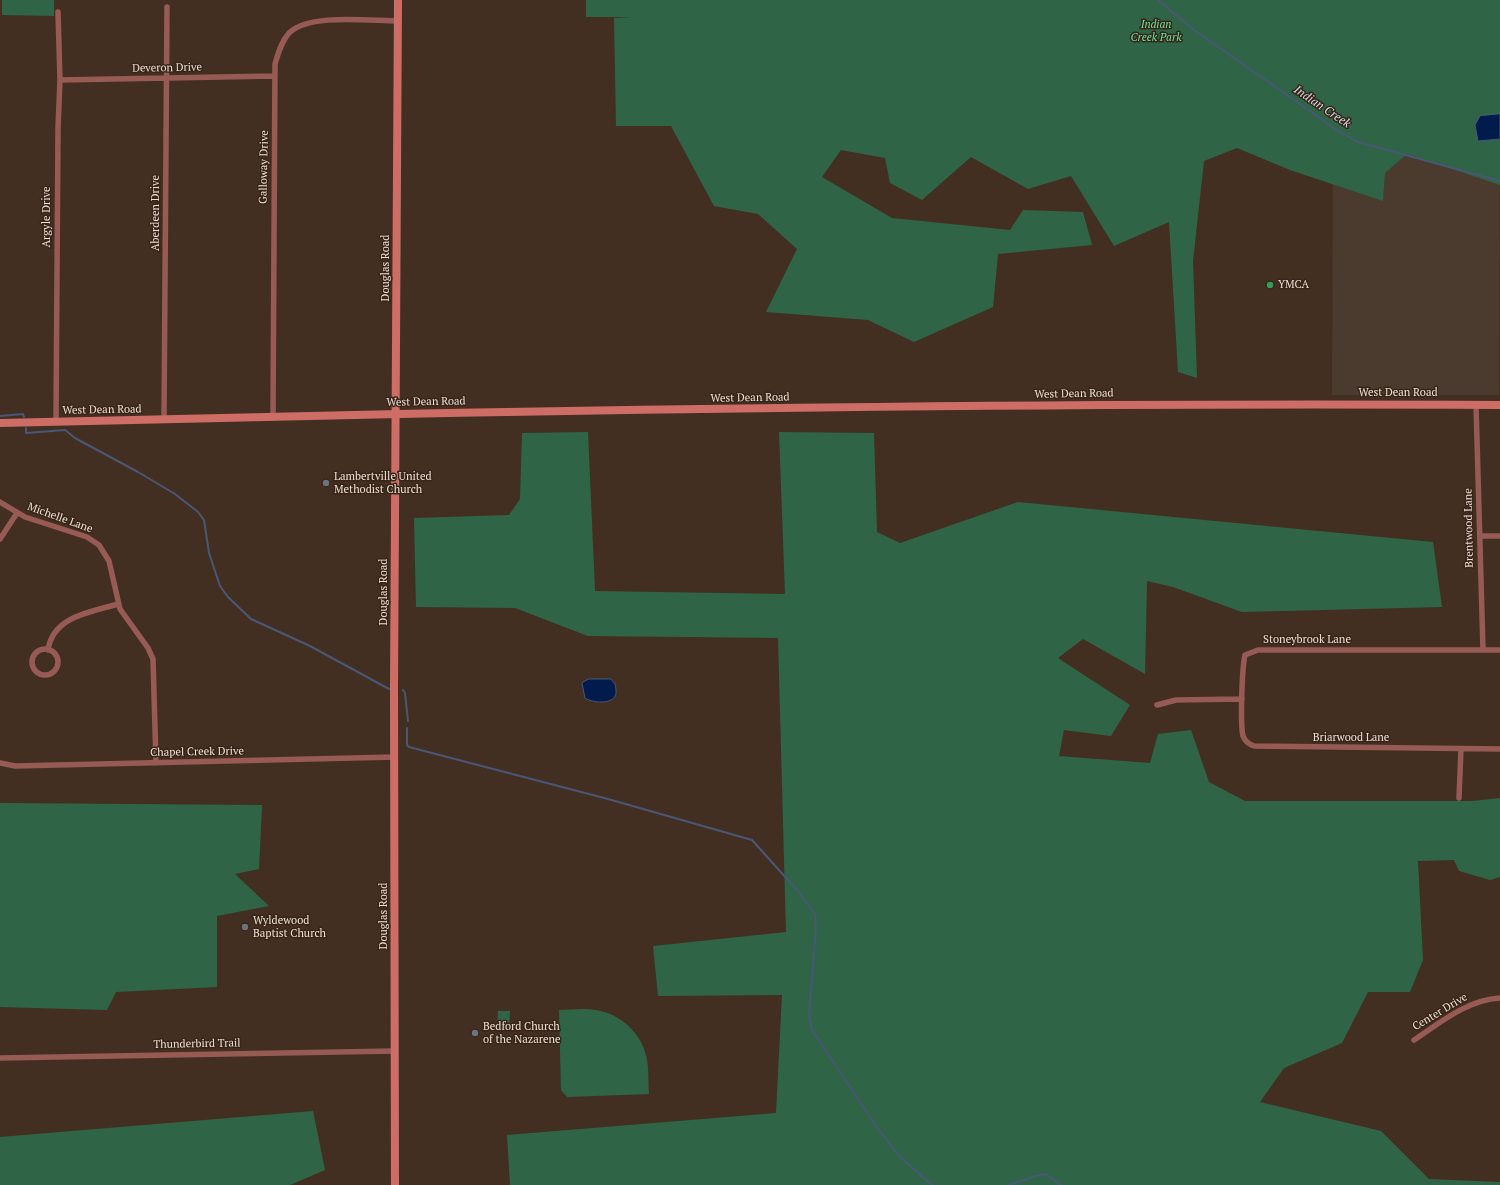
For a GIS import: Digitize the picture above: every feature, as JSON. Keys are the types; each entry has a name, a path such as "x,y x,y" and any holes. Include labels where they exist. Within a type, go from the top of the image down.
{"street":[{"name":"Douglas Road","path":"395,1185 398,0"},
{"name":"Aberdeen Drive","path":"164,420 167,7"},
{"name":"Argyle Drive","path":"56,422 58,128 60,80 58,12"},
{"name":"Galloway Drive","path":"272,417 275,64 284,40 288,34 302,25 321,20 398,21"},
{"name":"Deveron Drive","path":"60,80 274,76"},
{"name":"West Dean Road","path":"0,423 396,414 1177,404 1500,405"},
{"name":"Brentwood Lane","path":"1476,405 1482,650"},
{"name":"Michelle Lane","path":"0,502 33,521 87,537 99,545 109,561 118,604 124,615 148,648 153,660 156,763"},
{"path":"0,539 17,513"},
{"path":"1480,536 1500,536"},
{"path":"48,650 52,636 63,623 118,604"},
{"path":"48,650 57,657 57,664 52,672 41,674 34,668 32,660 38,651 48,650"},
{"name":"Stoneybrook Lane","path":"1242,699 1243,664 1245,655 1258,650 1500,650"},
{"path":"1157,705 1176,700 1242,699"},
{"name":"Briarwood Lane","path":"1242,699 1243,735 1247,743 1254,746 1500,749"},
{"path":"1459,798 1460,749"},
{"name":"Chapel Creek Drive","path":"0,763 15,766 395,757"},
{"name":"Center Drive","path":"1414,1040 1452,1014 1472,1004 1482,1000 1500,998"},
{"name":"Thunderbird Trail","path":"0,1058 395,1051"}],"shaded area":[{"path":"1500,0 1499,395 1332,395 1333,174"}],"green space":[{"path":"2,0 54,0 54,16 2,15"},
{"name":"Indian Creek Park","path":"586,0 1500,0 1500,185 1407,154 1385,173 1383,201 1290,170 1237,148 1204,161 1193,261 1197,378 1178,372 1169,222 1114,246 1071,176 1028,189 971,157 922,200 890,183 885,158 841,150 822,177 892,218 1010,230 1023,210 1083,212 1092,245 998,254 993,307 914,342 868,320 766,312 797,249 758,214 714,206 671,126 616,126 614,18 632,17 586,17"},
{"path":"588,432 595,591 785,594 779,432 874,433 877,532 900,543 1018,502 1433,542 1442,607 1242,612 1173,587 1147,581 1145,674 1083,639 1058,658 1130,705 1111,736 1064,730 1059,756 1150,763 1158,734 1191,730 1209,782 1245,801 1472,801 1500,798 1500,877 1490,880 1459,871 1454,860 1418,861 1423,960 1410,992 1368,992 1342,1043 1284,1068 1260,1102 1381,1131 1429,1179 1500,1182 1500,1185 510,1185 507,1135 776,1113 782,995 658,996 653,946 786,932 778,638 588,636 515,608 416,607 414,518 509,515 520,499 522,433"},
{"path":"0,803 262,805 259,869 235,874 269,906 217,916 217,987 116,992 107,1010 0,1007"},
{"path":"582,1009 605,1012 622,1021 629,1027 636,1034 645,1051 648,1064 649,1094 567,1097 561,1090 559,1010"},
{"path":"498,1011 510,1011 509,1029 497,1029"},
{"path":"313,1111 325,1170 290,1185 0,1185 0,1137"}],"water":[{"path":"1500,114 1500,139 1478,141 1475,125 1480,116"},
{"path":"589,679 611,679 616,686 616,694 614,698 607,701 597,702 585,698 582,683"}],"waterway":[{"name":"Indian Creek","path":"1158,0 1194,30 1340,132 1358,142 1500,181"},
{"path":"0,416 23,414 24,417"},
{"path":"26,428 26,433 65,430 75,438 175,494 198,512 204,520 209,553 220,586 228,597 251,619 310,646 389,689"},
{"path":"403,690 405,693 408,721"},
{"path":"407,728 407,745 409,747 608,799 752,840 796,889 815,914 816,930 809,1014 812,1030 876,1126 899,1156 932,1185"},
{"path":"1009,1185 1035,1176 1046,1174 1061,1185"}],"place":[{"name":"YMCA","path":"1270,285"},
{"name":"Lambertville United Methodist Church","path":"326,483"},
{"name":"Wyldewood Baptist Church","path":"245,927"},
{"name":"Bedford Church of the Nazarene","path":"475,1033"}]}
